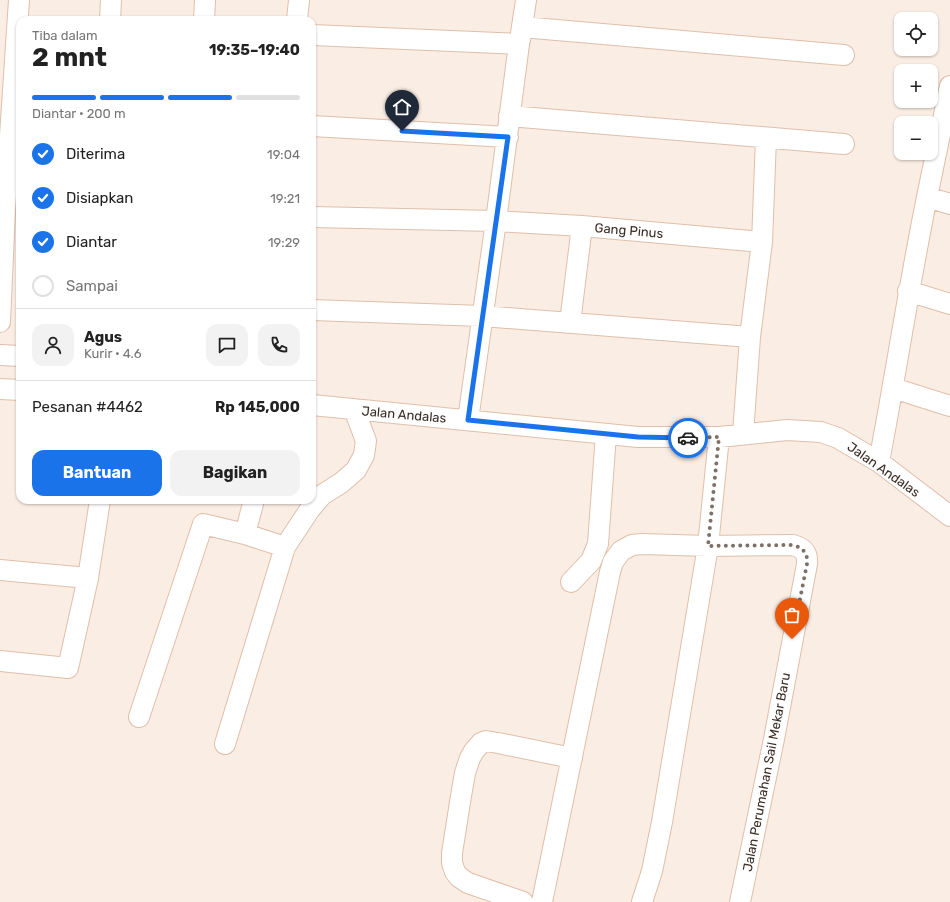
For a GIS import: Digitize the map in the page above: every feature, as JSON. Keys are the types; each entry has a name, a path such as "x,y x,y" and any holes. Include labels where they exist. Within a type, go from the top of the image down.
{"street":[{"path":"18,16 19,0"},
{"path":"110,16 111,0"},
{"path":"204,16 205,0"},
{"path":"297,16 298,0"},
{"path":"468,420 526,0"},
{"path":"316,35 520,35 844,55"},
{"path":"0,322 5,211 16,45"},
{"path":"879,462 893,388 908,292 950,86"},
{"path":"509,116 844,144"},
{"path":"316,126 508,137"},
{"path":"743,434 750,337 762,242 766,138"},
{"path":"927,197 950,204"},
{"name":"Gang Pinus","path":"316,217 496,221 582,226 762,242"},
{"path":"570,323 582,226"},
{"path":"908,292 950,304"},
{"path":"316,310 482,316 750,337"},
{"path":"0,355 16,356"},
{"path":"893,388 950,406"},
{"path":"0,389 16,390"},
{"name":"Jalan Andalas","path":"316,405 638,437 719,437 787,430 821,432 838,438 879,462 950,516"},
{"path":"316,502 322,495 341,483 356,470 364,455 366,441 354,409"},
{"path":"571,582 591,562 598,544 606,434"},
{"path":"642,902 652,871 662,822 708,546 719,437"},
{"path":"0,661 68,668 88,578 99,504"},
{"path":"245,534 253,504"},
{"path":"225,744 285,546 314,504"},
{"path":"139,717 203,524 245,534 285,546"},
{"name":"Jalan Perumahan Sail Mekar Baru","path":"542,902 610,572 617,555 627,547 642,544 708,546 793,545 802,548 807,556 807,559 772,747 740,902"},
{"path":"0,570 88,578"},
{"path":"523,902 468,883 459,877 455,872 452,853 464,781 470,758 478,746 486,741 572,758"}],"way so far":[{"path":"688,438 719,437 708,546 785,544 799,546 807,556 807,564 792,639"}],"route":[{"path":"402,131 508,137 468,420 638,437 688,438"}]}
